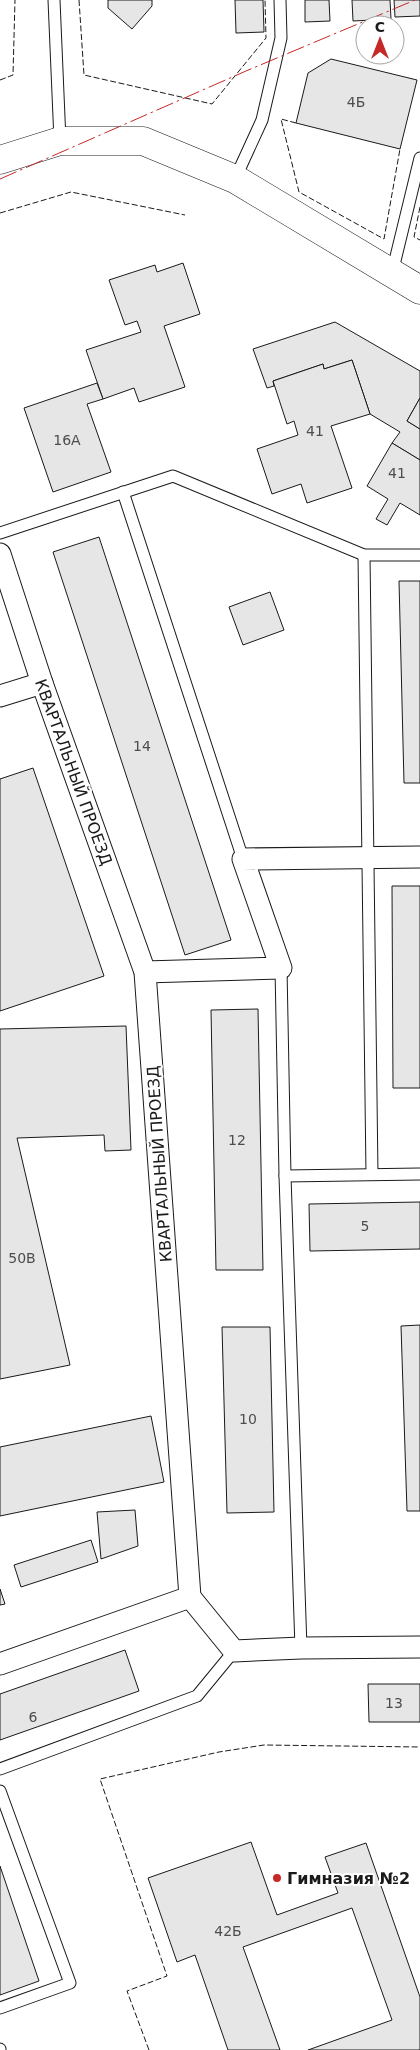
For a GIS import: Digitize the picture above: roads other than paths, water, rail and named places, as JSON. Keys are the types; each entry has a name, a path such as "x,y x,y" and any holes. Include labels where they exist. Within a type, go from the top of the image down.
{"street":[{"path":"0,160 60,141 143,142 235,179 420,290"},
{"name":"КВАРТАЛЬНЫЙ ПРОЕЗД","path":"0,554 42,683 145,972 190,1597"},
{"path":"0,696 42,683"},
{"path":"145,972 281,968 243,859 420,857"},
{"path":"0,1664 190,1597 234,1651 300,1648 420,1647"}],"lane":[{"path":"54,0 60,141"},
{"path":"235,179 262,120 281,38 280,0"},
{"path":"392,273 420,158"},
{"path":"0,533 173,476 364,555 420,555"},
{"path":"123,492 243,859"},
{"path":"364,555 372,1174"},
{"path":"281,968 285,1176 300,1648"},
{"path":"285,1176 420,1174"},
{"path":"0,1768 196,1696 234,1651"},
{"path":"0,1791 70,1983 0,2008"}],"place":[{"name":"Гимназия №2","path":"277,1878"}]}
